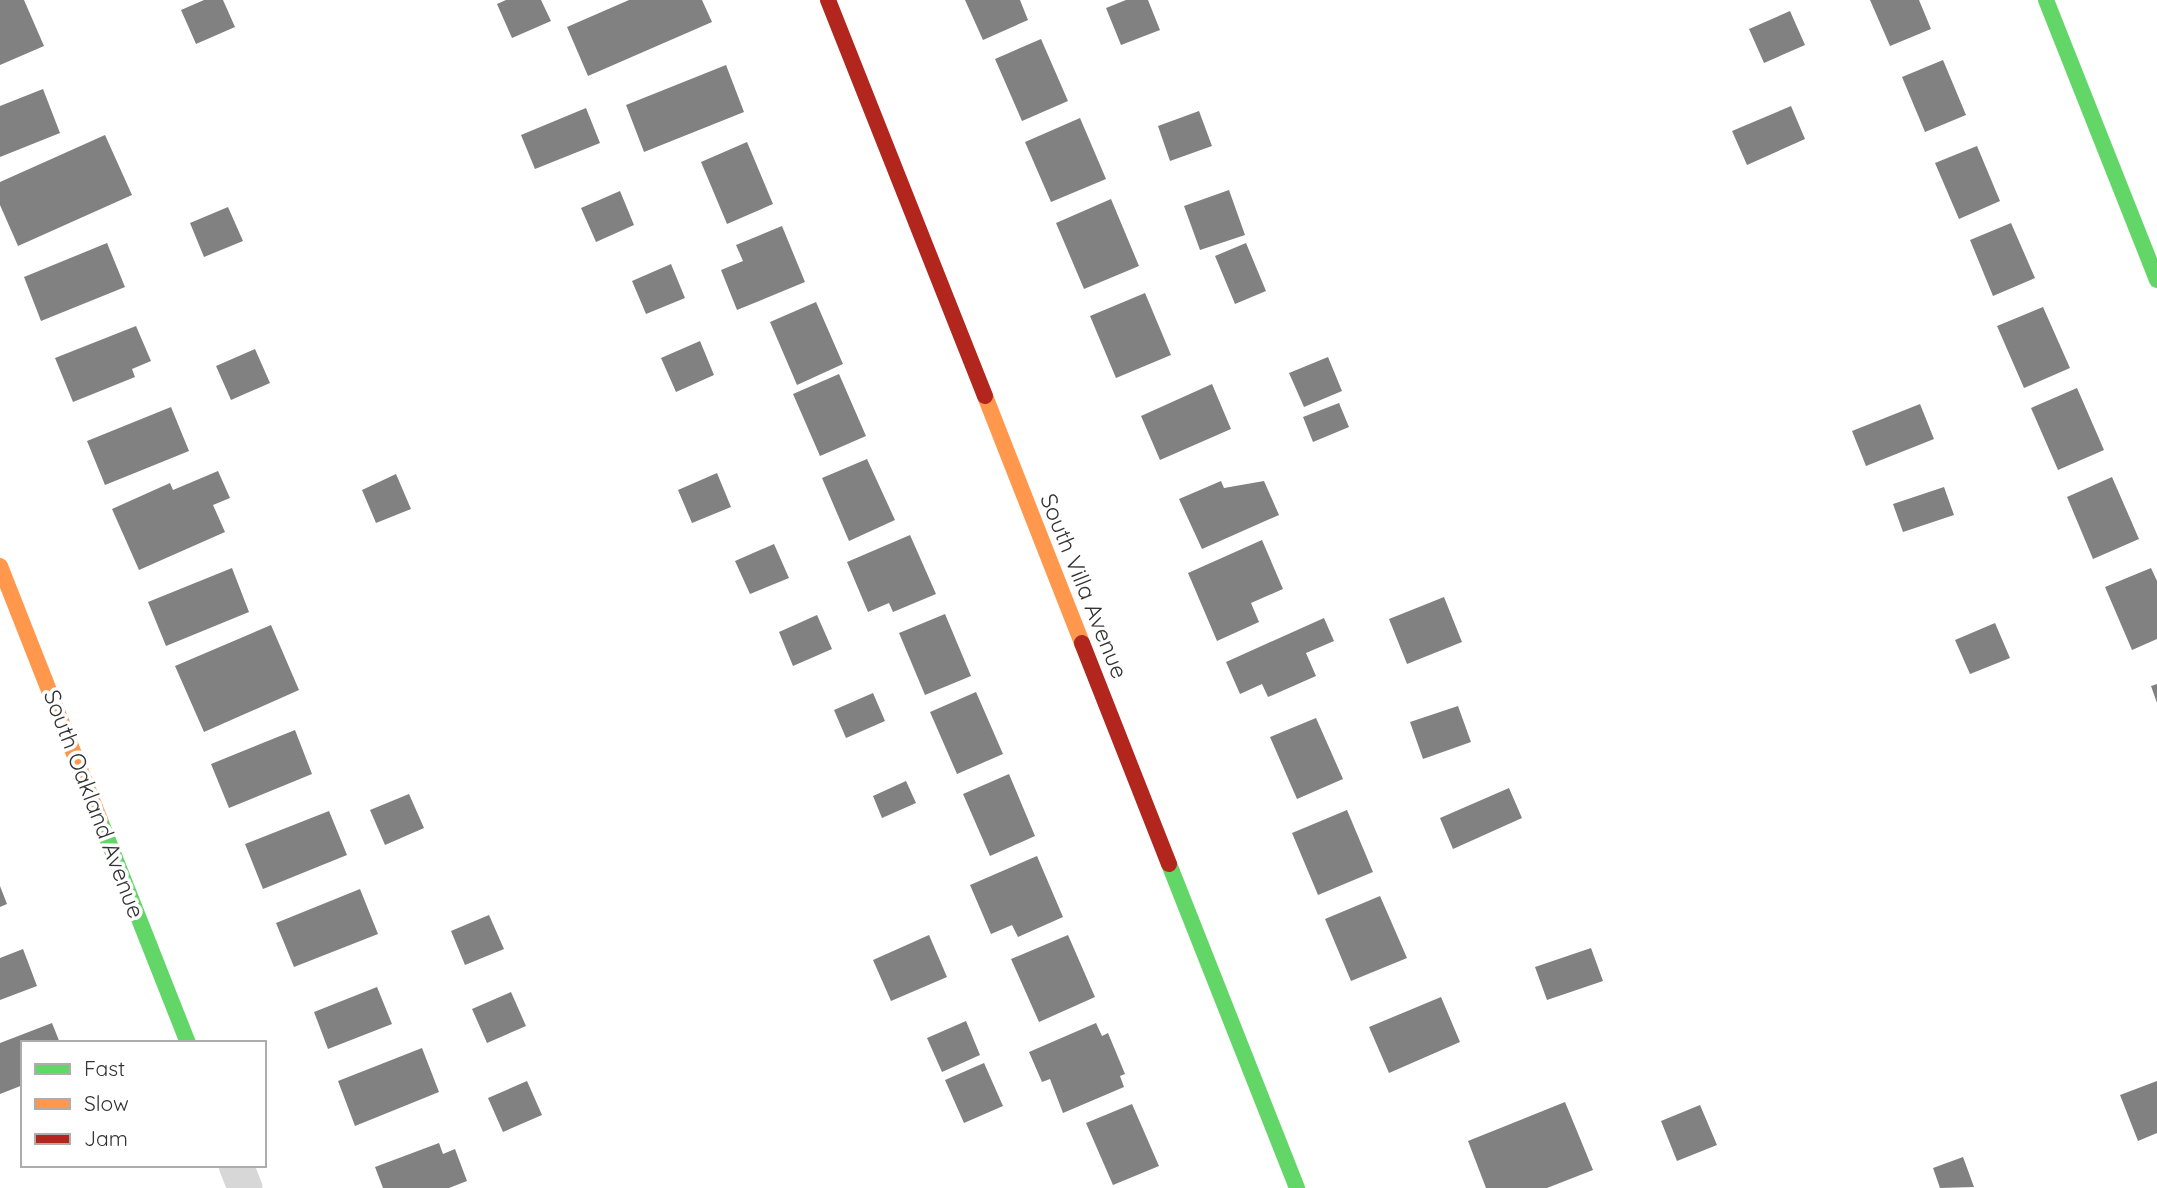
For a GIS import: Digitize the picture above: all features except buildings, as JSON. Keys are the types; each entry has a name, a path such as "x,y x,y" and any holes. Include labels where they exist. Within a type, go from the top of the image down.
{"street":[{"name":"South Villa Avenue","path":"828,0 1297,1188"},
{"path":"2046,0 2157,280"},
{"name":"South Oakland Avenue","path":"0,566 187,1041"},
{"path":"237,1167 245,1188"}],"traffic: fast":[{"path":"2046,0 2157,280"},
{"path":"100,820 187,1041"},
{"path":"1169,864 1297,1188"}],"traffic: slow":[{"path":"985,396 1082,643"},
{"path":"0,566 100,820"}],"traffic: jam":[{"path":"828,0 985,396"},
{"path":"1082,643 1169,864"}]}
